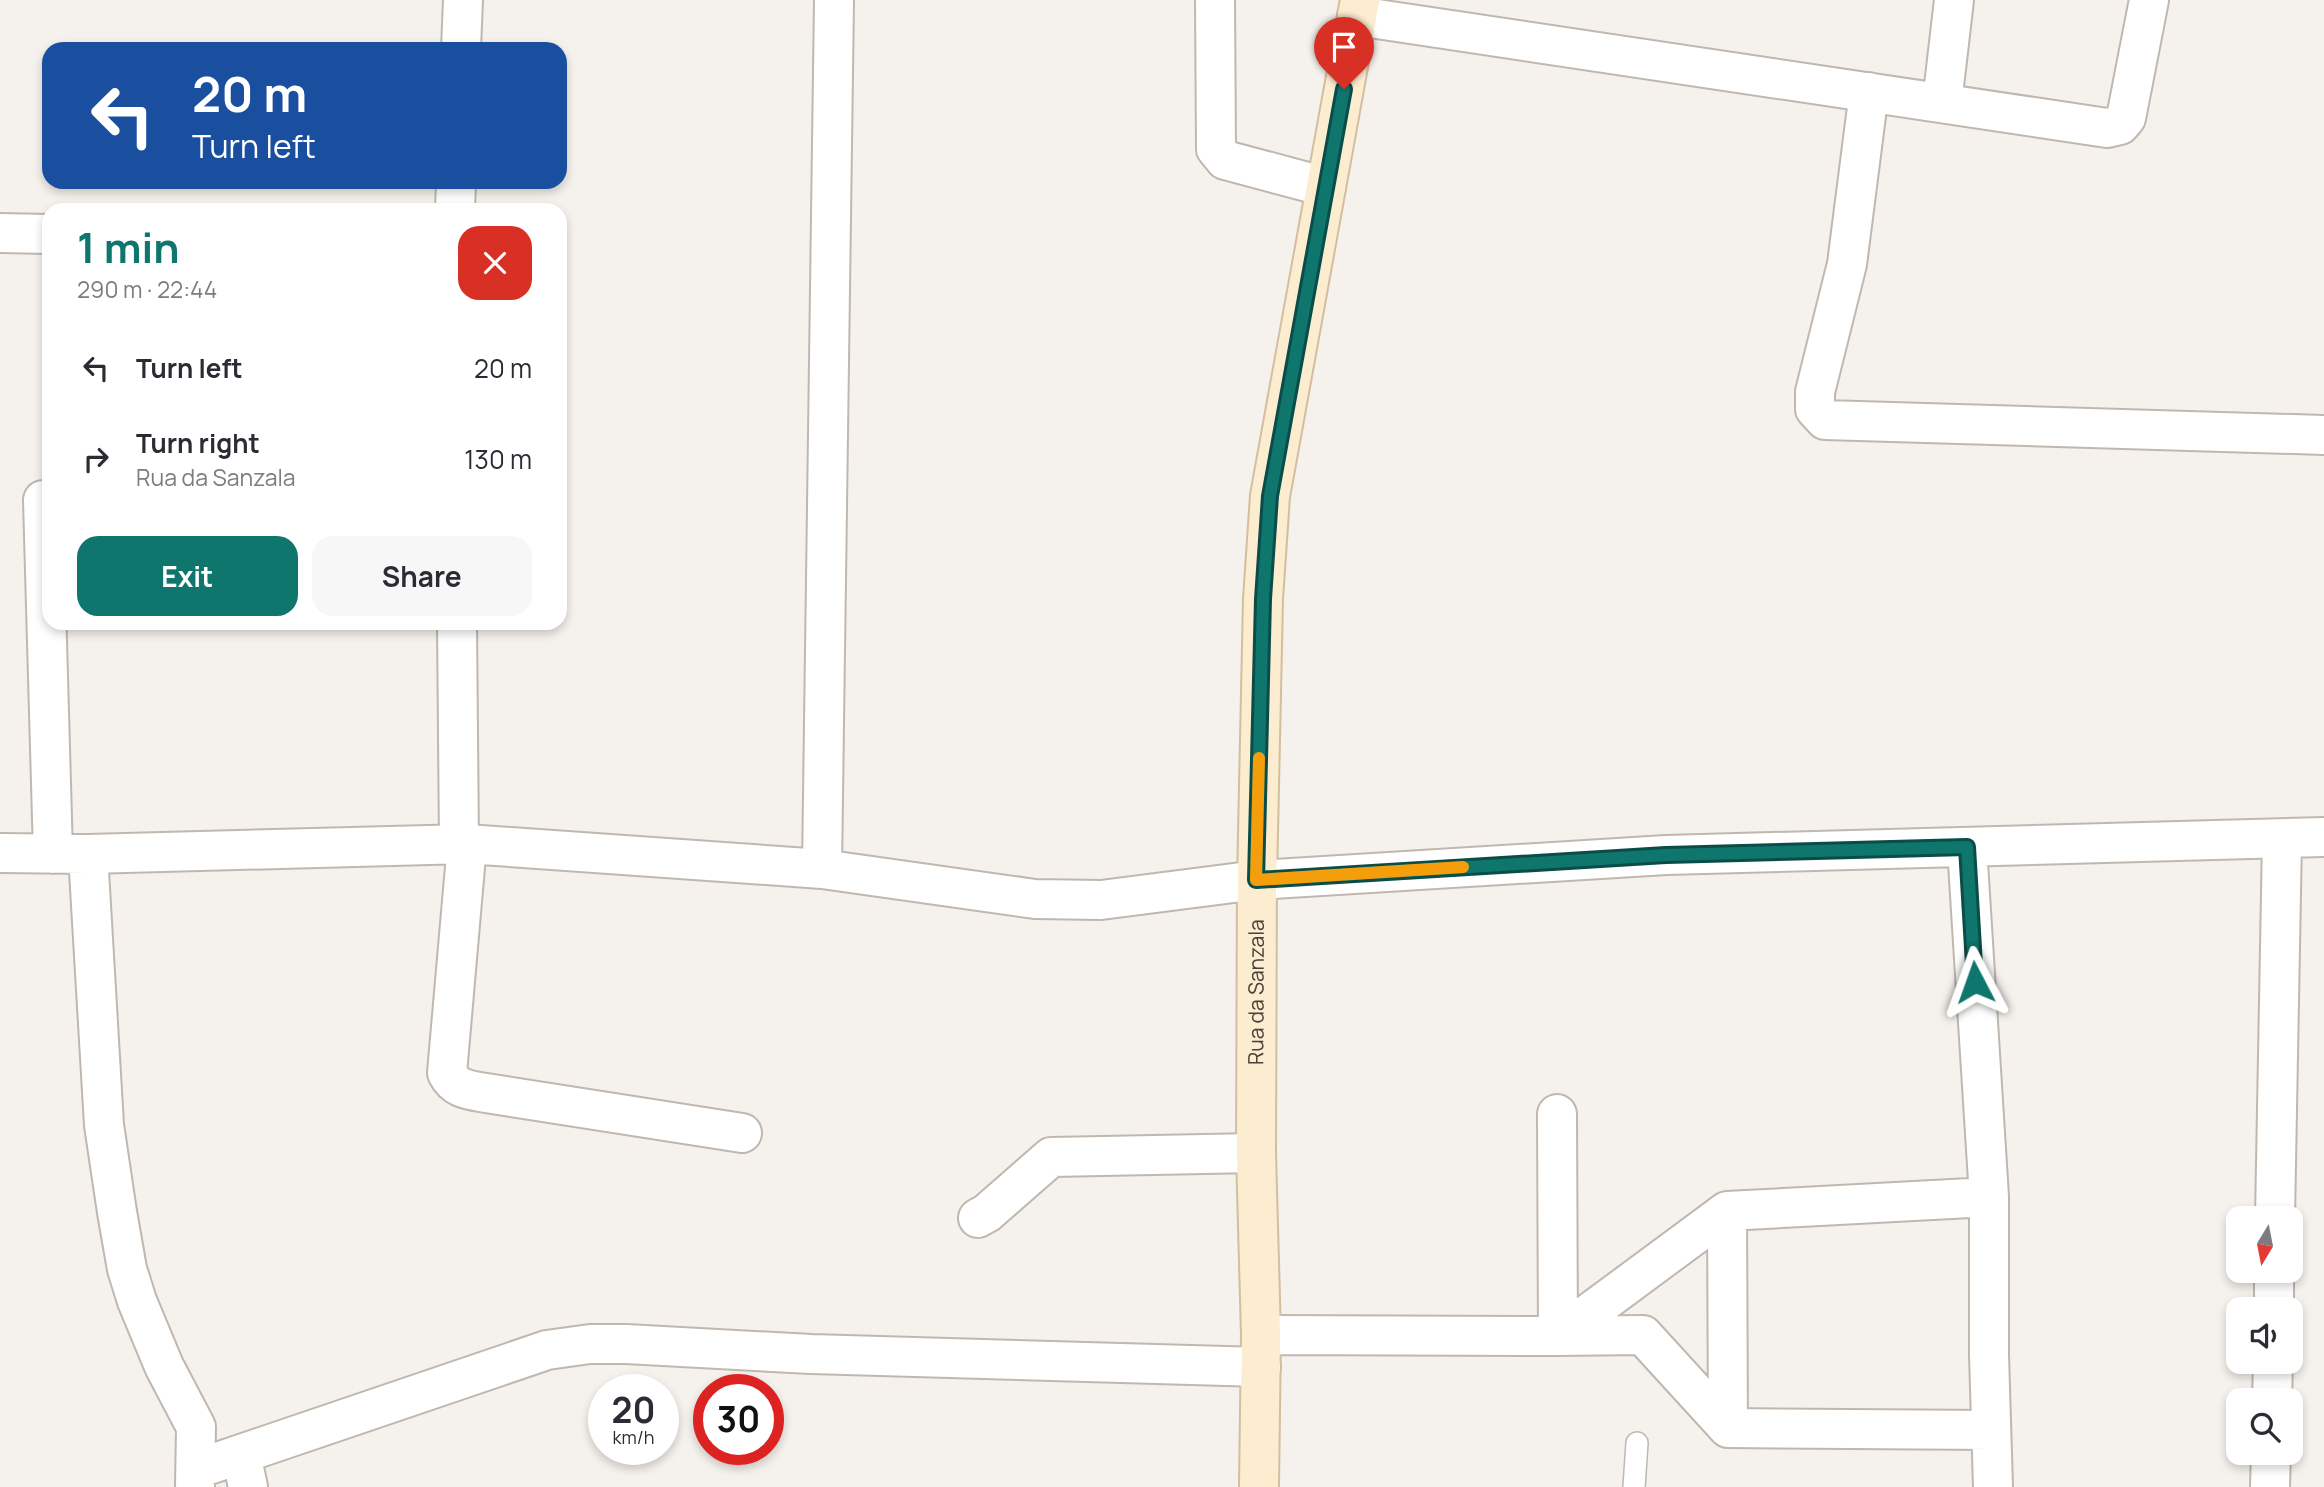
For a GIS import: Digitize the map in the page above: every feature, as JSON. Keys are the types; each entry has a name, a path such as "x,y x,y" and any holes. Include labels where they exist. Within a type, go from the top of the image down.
{"main road":[{"name":"Rua da Sanzala","path":"1259,1487 1261,1351 1256,1153 1256,880 1263,599 1270,496 1359,8"}],"street":[{"path":"461,42 463,0"},
{"path":"822,869 834,0"},
{"path":"1215,0 1216,149 1225,160 1326,187"},
{"path":"1942,103 1954,0"},
{"path":"1359,8 1869,92 2107,128 2120,125 2126,118 2149,0"},
{"path":"1869,92 1847,264 1815,392 1815,409 1825,419 2324,435"},
{"path":"0,233 42,234"},
{"path":"53,630 70,854 104,1125 125,1257 136,1301 164,1366 195,1427 196,1478 245,1470 547,1350 590,1344 682,1346 811,1354 1261,1351 1558,1336 1643,1335 1728,1428 1991,1430"},
{"path":"457,630 463,844 447,1073 451,1082 463,1089 742,1133"},
{"path":"0,853 70,854 463,844 822,869 1035,899 1101,900 1256,880 1666,855 2324,836"},
{"path":"2275,1206 2283,839"},
{"path":"1967,847 1989,1197 1993,1487"},
{"path":"1557,1114 1558,1336"},
{"path":"978,1217 987,1213 1051,1157 1256,1153"},
{"path":"1558,1336 1727,1211 1989,1197"},
{"path":"1727,1211 1728,1428"},
{"path":"2270,1487 2271,1465"}],"lane":[{"path":"1634,1487 1637,1443"}],"slow traffic":[{"path":"1259,758 1256,880 1463,867"}],"route":[{"path":"1344,89 1270,496 1263,599 1256,880 1666,855 1967,847 1975,982"}]}
